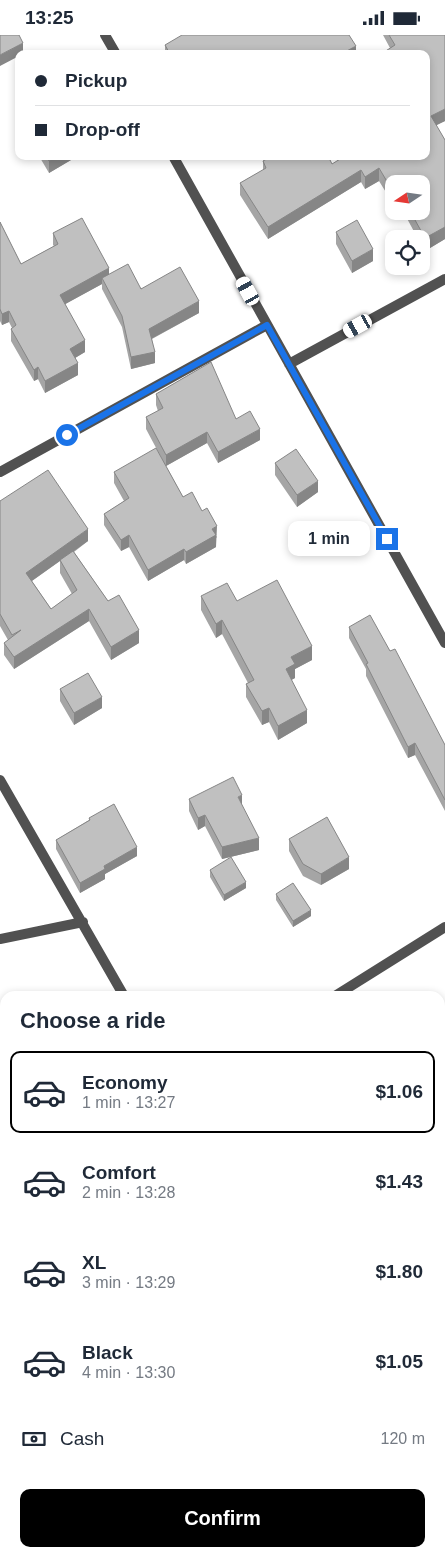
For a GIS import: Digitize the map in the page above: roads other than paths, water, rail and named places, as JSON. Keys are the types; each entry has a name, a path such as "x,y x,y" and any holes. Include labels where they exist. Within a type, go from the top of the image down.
{"street":[{"path":"105,35 114,50"},
{"path":"175,160 445,643"},
{"path":"289,364 445,279"},
{"path":"0,471 267,325"},
{"path":"0,779 84,922 121,991"},
{"path":"0,939 84,922"},
{"path":"344,991 445,927"}]}
